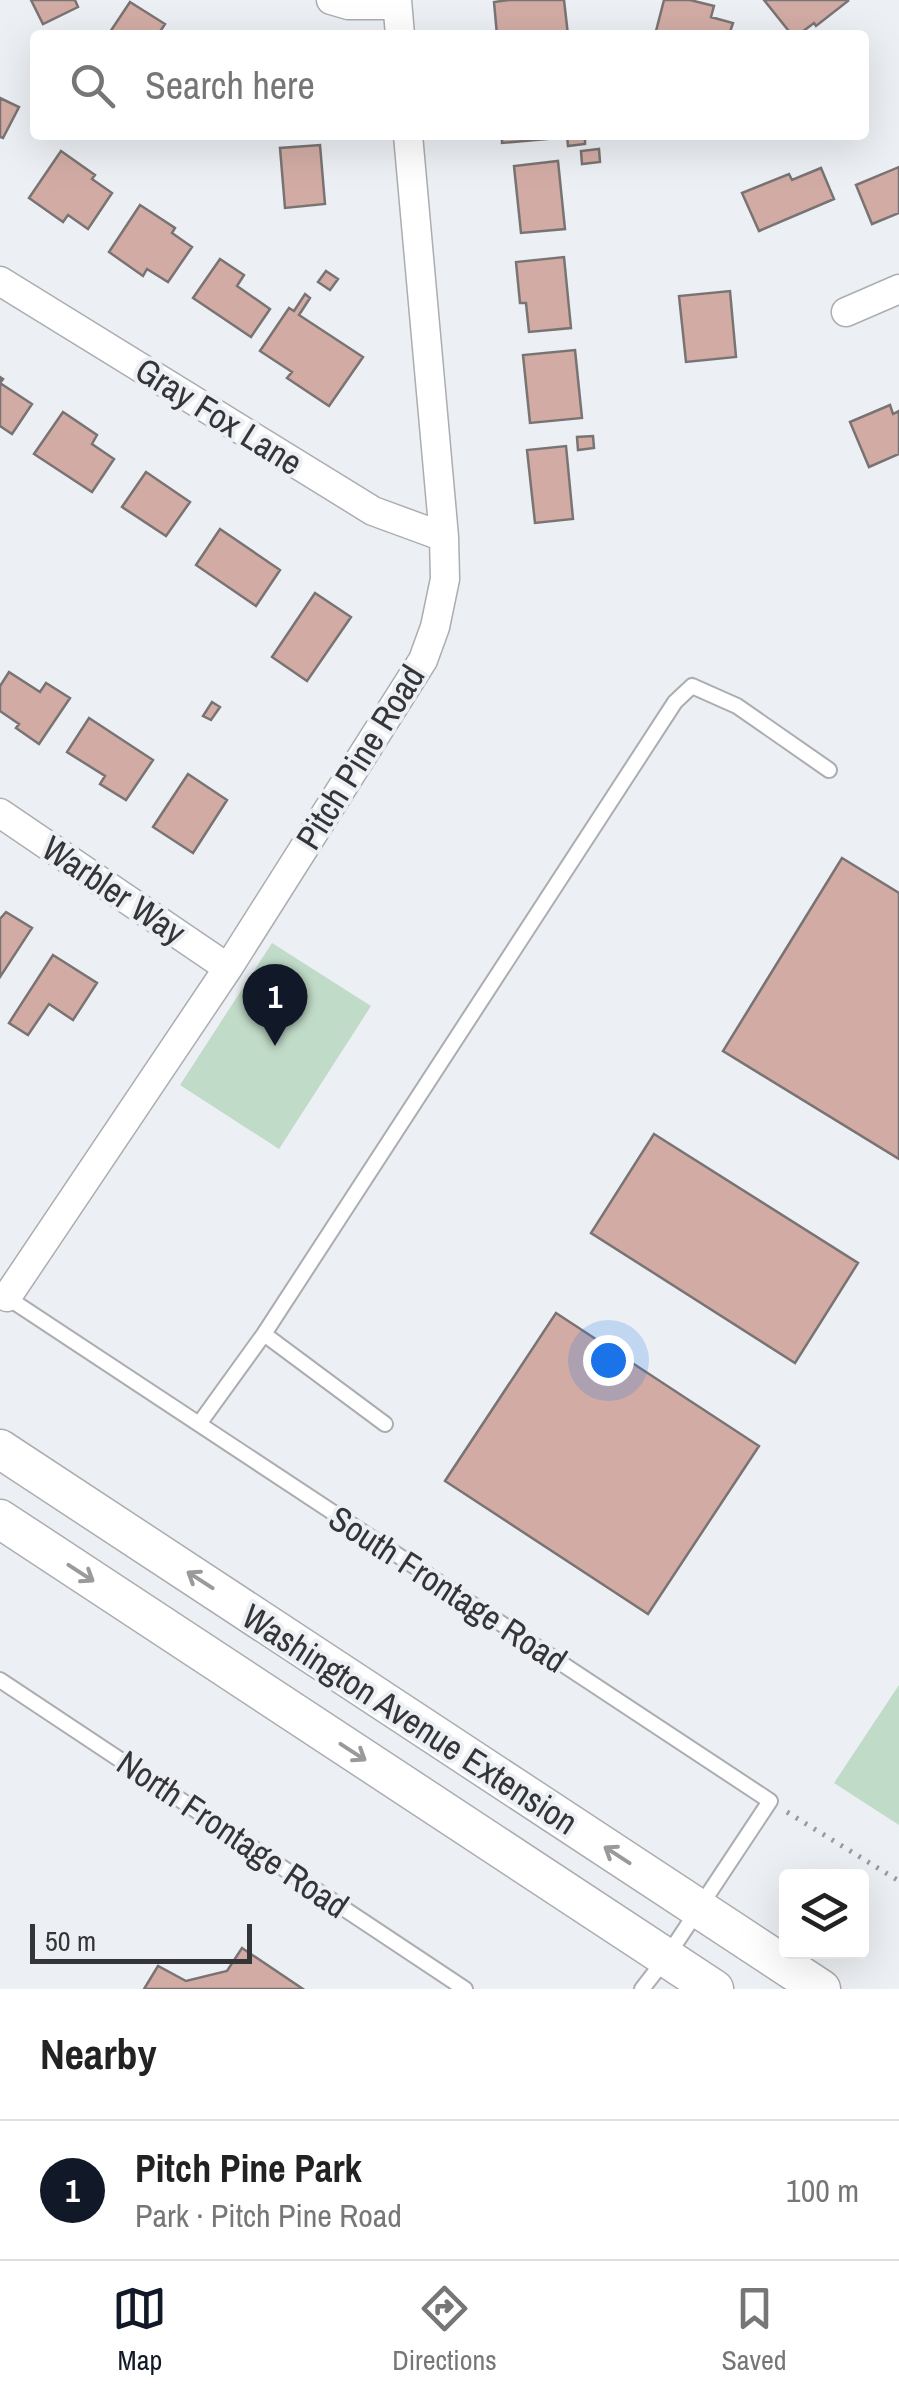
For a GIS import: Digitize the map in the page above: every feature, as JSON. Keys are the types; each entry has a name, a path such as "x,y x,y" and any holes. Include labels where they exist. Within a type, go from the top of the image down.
{"main road":[{"name":"Washington Avenue Extension","path":"0,1448 821,1989"},
{"name":"Washington Avenue Extension","path":"0,1520 714,1989"}],"street":[{"path":"332,0 348,6 397,2 400,30"},
{"name":"Pitch Pine Road","path":"3,1295 228,968 423,660 435,627 444,579 444,538 408,140"},
{"name":"Gray Fox Lane","path":"0,281 374,511 444,538"},
{"path":"846,312 899,290"},
{"name":"Warbler Way","path":"0,813 228,968"}],"lane":[{"path":"199,1424 264,1334 675,702 692,686 737,706 829,770"},
{"name":"South Frontage Road","path":"3,1295 770,1802"},
{"path":"264,1334 385,1424"},
{"name":"North Frontage Road","path":"0,1680 466,1989"},
{"path":"642,1989 770,1802"}],"path":[{"path":"770,1802 899,1882"}],"green space":[{"path":"272,943 371,1006 279,1149 180,1085"},
{"path":"899,1685 899,1825 834,1783"}],"building":[{"path":"31,0 75,0 78,7 43,24"},
{"path":"564,0 567,30 497,30 494,2"},
{"path":"664,0 690,0 714,6 711,17 733,23 731,30 656,30"},
{"path":"764,0 848,1 816,26 814,23 805,30 788,30"},
{"path":"130,2 165,24 161,30 111,30"},
{"path":"0,98 19,107 3,138 0,137"},
{"path":"567,140 585,140 585,144 568,146"},
{"path":"320,145 325,204 285,208 280,148"},
{"path":"599,149 600,162 582,164 581,151"},
{"path":"61,151 95,175 92,179 112,193 88,229 68,215 63,222 29,198"},
{"path":"558,161 565,229 521,233 514,166"},
{"path":"899,167 899,213 872,224 856,185"},
{"path":"821,168 834,199 759,231 742,193 789,174 792,180"},
{"path":"140,205 175,228 172,233 192,247 168,282 147,269 143,276 109,252"},
{"path":"564,257 571,328 529,332 526,303 520,303 516,262"},
{"path":"220,259 244,275 237,286 270,309 251,337 193,298"},
{"path":"326,271 338,279 330,290 318,282"},
{"path":"730,291 736,357 686,362 679,296"},
{"path":"305,294 310,298 299,315 363,357 329,406 287,378 292,372 260,351 289,308 294,311"},
{"path":"575,350 582,418 530,423 523,355"},
{"path":"0,383 32,404 12,434 0,426"},
{"path":"890,405 893,414 899,411 899,454 869,467 850,422"},
{"path":"63,412 97,435 92,444 114,459 92,492 34,454"},
{"path":"593,436 594,448 578,450 577,437"},
{"path":"566,446 573,519 535,523 527,450"},
{"path":"146,472 190,502 166,536 122,507"},
{"path":"220,529 280,570 256,606 196,565"},
{"path":"315,593 351,617 307,681 272,657"},
{"path":"9,672 40,692 46,683 70,698 39,744 0,711 0,686"},
{"path":"212,702 220,707 211,720 203,716"},
{"path":"89,718 153,760 126,800 100,784 105,776 67,752"},
{"path":"188,774 227,800 193,853 153,827"},
{"path":"842,858 899,893 899,1159 723,1051"},
{"path":"6,912 32,928 0,977 0,919"},
{"path":"53,955 97,983 73,1020 49,1004 28,1035 9,1023"},
{"path":"654,1134 858,1263 795,1363 591,1233"},
{"path":"556,1313 759,1446 648,1614 445,1481"},
{"path":"242,1948 303,1989 144,1989 158,1966 186,1981 227,1971"}],"place":[{"name":"Pitch Pine Park","path":"275,1046"}]}
